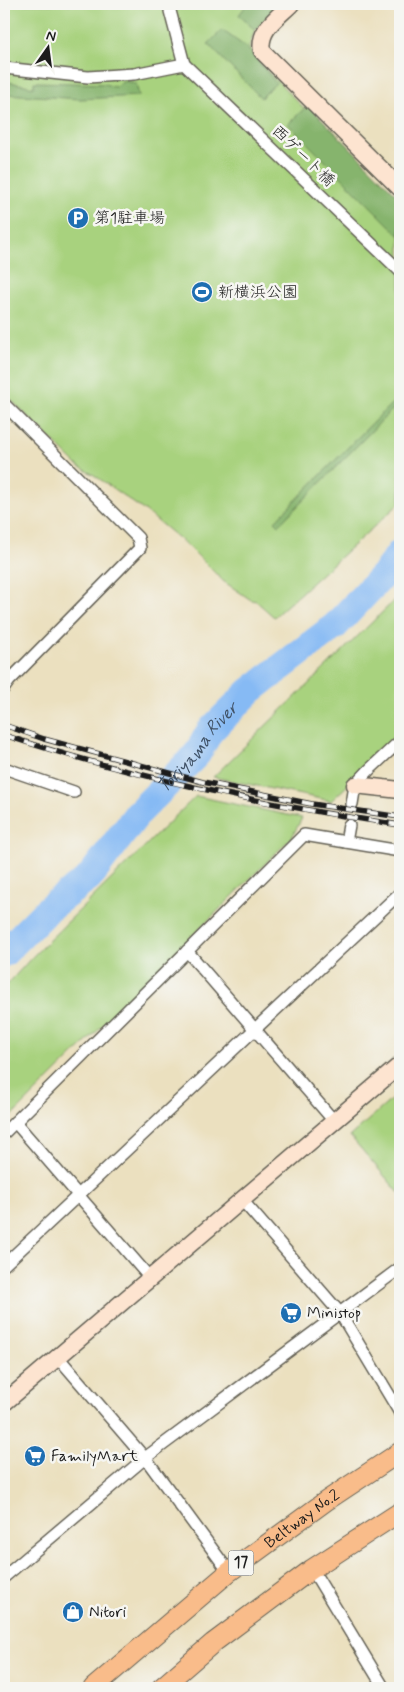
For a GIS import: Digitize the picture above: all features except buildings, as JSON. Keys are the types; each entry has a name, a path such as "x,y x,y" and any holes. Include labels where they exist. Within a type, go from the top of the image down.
{"main road":[{"name":"Beltway No.2","path":"93,1688 229,1572 326,1501 400,1452"},
{"path":"161,1688 213,1644 312,1569 400,1512"}],"street":[{"path":"291,4 264,32 260,42 262,51 400,188"},
{"path":"4,68 88,77 134,74 184,64 170,11"},
{"name":"西ゲート橋","path":"184,64 400,271"},
{"path":"4,404 138,538 140,548 4,688"},
{"path":"352,804 355,785 400,741"},
{"path":"4,768 74,792"},
{"path":"355,785 400,790"},
{"path":"346,842 349,825"},
{"path":"4,1133 186,950 304,835 400,851"},
{"path":"4,1265 400,893"},
{"path":"186,950 334,1121"},
{"path":"4,1404 400,1065"},
{"path":"15,1122 150,1278"},
{"path":"242,1200 340,1313 400,1413"},
{"path":"4,1577 145,1458 400,1268"},
{"path":"58,1357 145,1458 229,1572"},
{"path":"312,1569 384,1688"}],"green space":[{"name":"新横浜公園","path":"4,4 281,4 255,30 249,47 265,68 400,208 400,503 274,617 256,601 251,600 223,581 189,547 149,514 94,475 78,466 4,393"},
{"path":"247,4 282,4 255,30 239,15"},
{"path":"222,30 247,48 276,83 261,98 208,44"},
{"path":"4,81 34,87 34,82 105,84 114,87 124,81 136,83 139,96 80,99 6,94 4,93"},
{"path":"308,105 400,198 400,236 288,124"},
{"path":"400,395 400,402 279,525 275,521"},
{"path":"400,595 400,736 331,801 213,777"},
{"path":"196,796 302,818 292,837 4,1124 4,988 34,955"},
{"path":"400,1092 400,1194 350,1136"}],"waterway":[{"name":"Toriyama River","path":"4,953 50,907 89,878 138,813 197,754 210,731 250,691 335,626 386,572 400,553"}],"tunnel":[{"path":"349,825 352,804"}],"railway":[{"path":"4,725 44,739 203,782 312,804 400,817"},
{"path":"4,735 101,764 200,789 300,809 400,825"}],"place":[{"name":"第1駐車場","path":"78,218"},
{"name":"新横浜公園","path":"202,292"},
{"name":"Ministop","path":"291,1313"},
{"name":"FamilyMart","path":"35,1456"},
{"name":"Nitori","path":"73,1612"}]}
